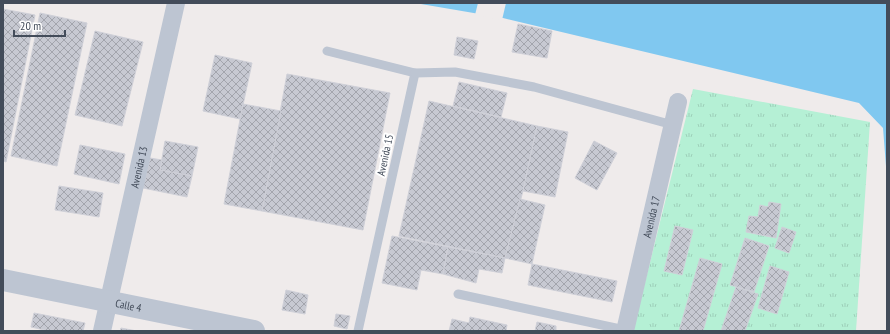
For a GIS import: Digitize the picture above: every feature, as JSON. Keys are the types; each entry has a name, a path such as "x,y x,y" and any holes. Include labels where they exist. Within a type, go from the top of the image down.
{"street":[{"name":"Avenida 13","path":"102,331 176,3"},
{"name":"Avenida 17","path":"625,330 678,102"},
{"name":"Calle 4","path":"3,280 254,331"}],"lane":[{"path":"327,51 415,73 455,72 534,88 673,125"},
{"name":"Avenida 15","path":"358,331 415,73"},
{"path":"458,294 625,330"}],"green space":[{"path":"693,89 870,122 856,331 633,331"}],"water":[{"path":"415,3 887,3 887,179 883,128 859,103 503,18"}],"pier":[{"path":"478,3 506,3 502,20 475,15"}],"building":[{"path":"3,9 35,15 6,162 3,161"},
{"path":"40,13 87,23 57,166 11,156"},
{"path":"518,24 552,31 547,58 512,52"},
{"path":"95,31 143,42 122,126 75,115"},
{"path":"457,37 478,41 474,59 454,55"},
{"path":"215,55 252,63 240,119 203,111"},
{"path":"287,74 390,93 363,230 262,211"},
{"path":"459,82 507,93 501,117 453,106"},
{"path":"429,101 537,126 523,191 505,258 399,236"},
{"path":"243,104 281,111 262,211 224,204"},
{"path":"537,126 568,132 555,197 523,191"},
{"path":"165,141 198,147 192,176 160,170"},
{"path":"594,141 617,153 597,190 575,178"},
{"path":"80,145 125,154 119,184 74,174"},
{"path":"150,158 162,160 160,170 192,176 187,197 143,188"},
{"path":"59,186 103,193 99,217 55,210"},
{"path":"520,199 545,205 532,264 505,258"},
{"path":"769,202 781,204 776,238 746,232 749,216 758,217 760,205 768,207"},
{"path":"675,226 693,230 682,275 664,271"},
{"path":"782,227 796,232 789,253 775,248"},
{"path":"392,236 448,247 443,274 421,270 417,290 382,283"},
{"path":"745,238 769,246 754,292 730,285"},
{"path":"448,247 505,258 502,273 479,269 476,283 443,274"},
{"path":"700,258 722,264 703,331 679,331"},
{"path":"532,264 617,281 612,302 528,285"},
{"path":"770,266 789,272 777,314 758,308"},
{"path":"736,287 758,294 745,331 721,331"},
{"path":"286,290 308,295 305,314 282,310"},
{"path":"34,313 85,323 83,331 49,331 31,327"},
{"path":"336,314 350,316 347,329 334,326"},
{"path":"470,317 507,325 506,331 449,331 452,319 469,323"},
{"path":"537,322 556,326 556,331 535,331"},
{"path":"121,328 137,331 120,331"}]}
